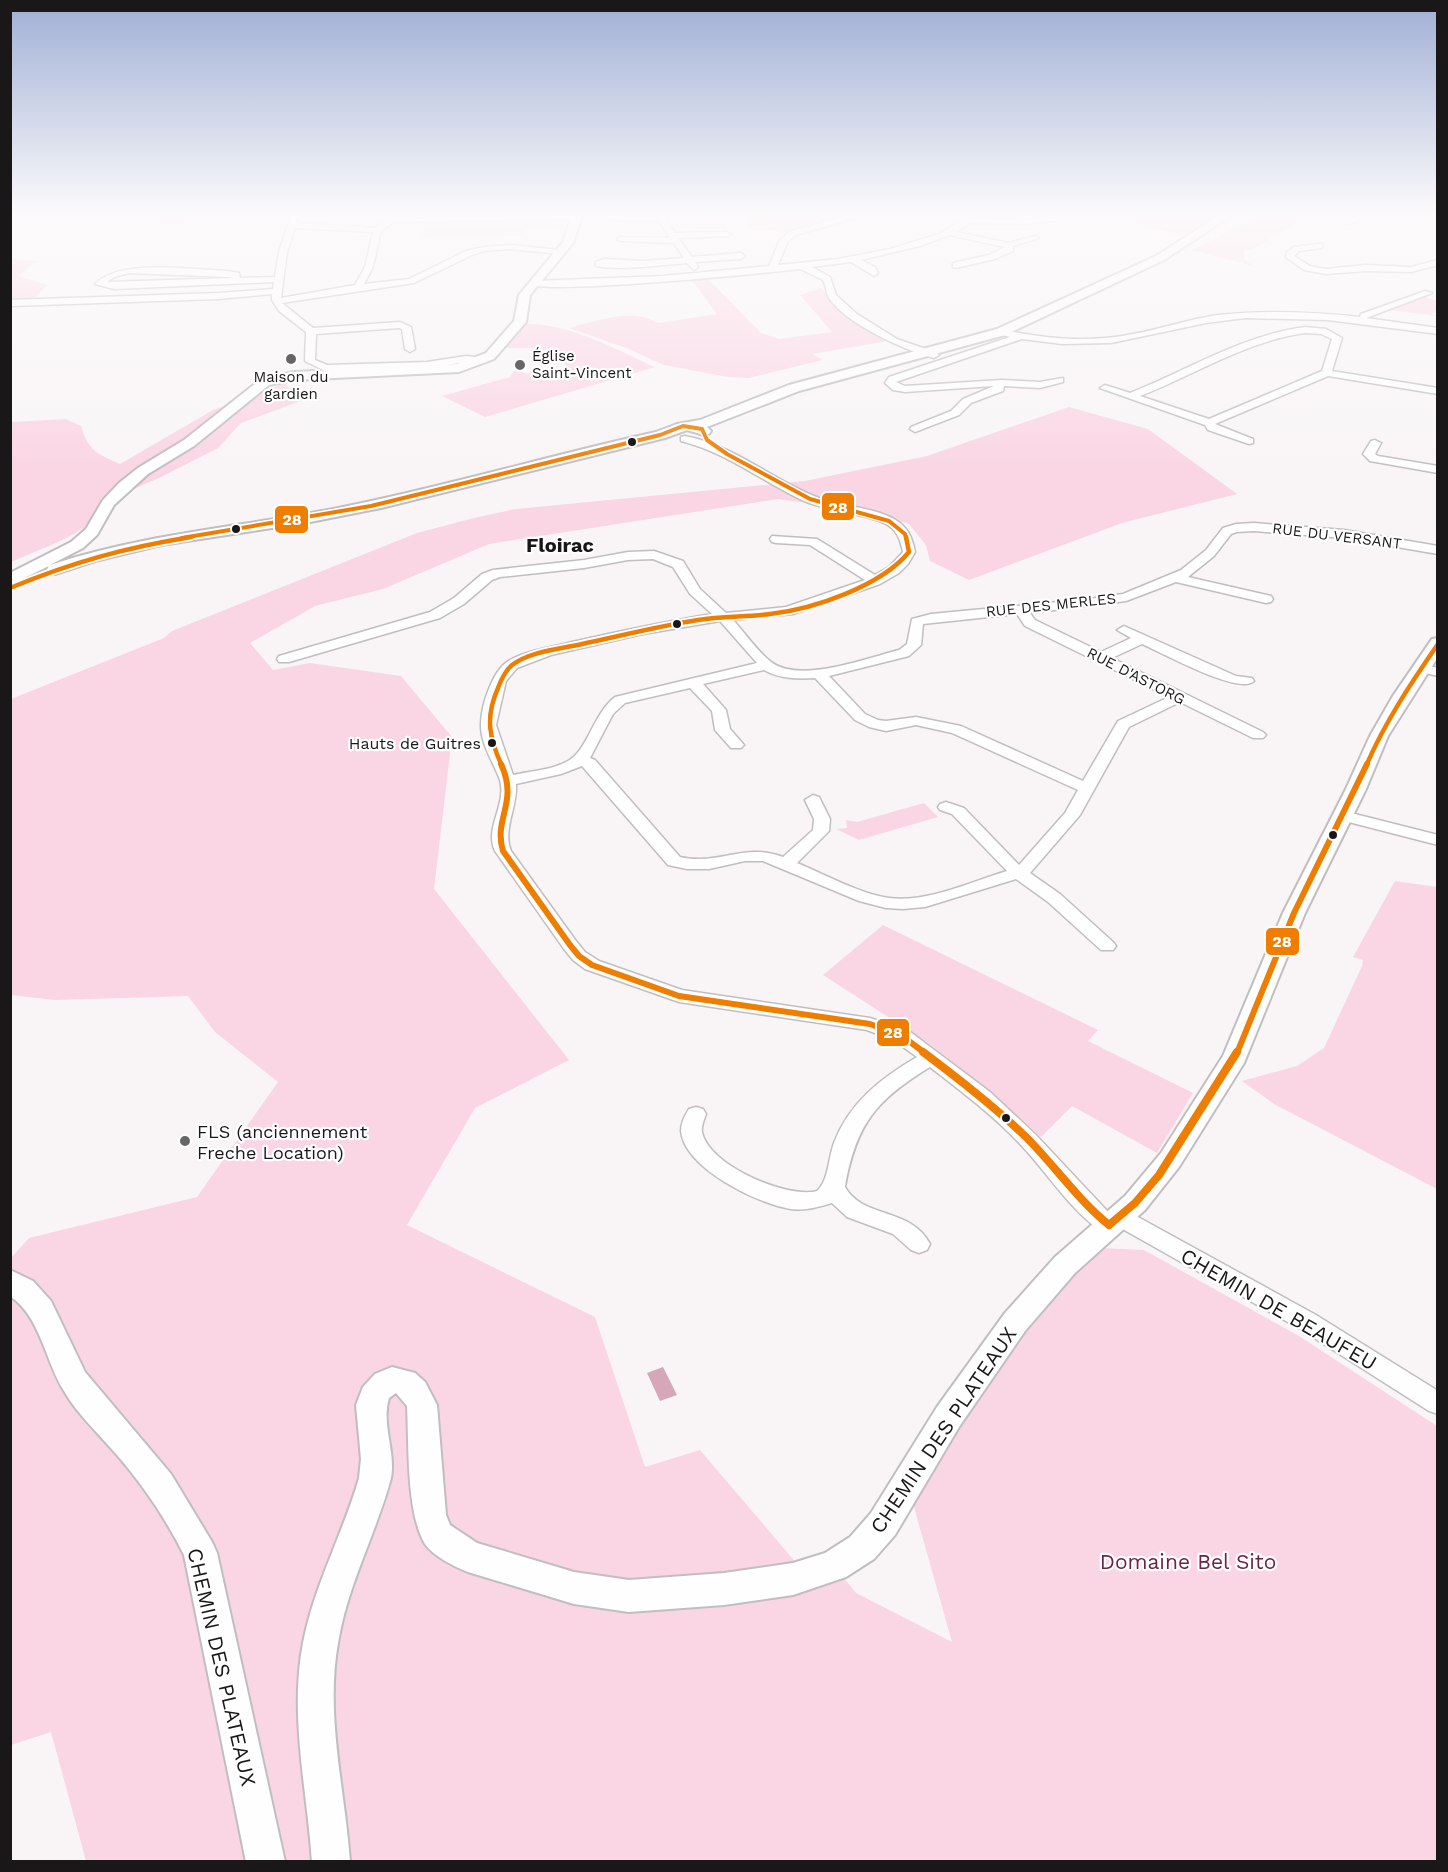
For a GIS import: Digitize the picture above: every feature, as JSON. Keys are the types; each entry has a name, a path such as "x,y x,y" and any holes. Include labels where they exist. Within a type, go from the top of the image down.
{"street":[{"path":"10,303 97,300"},
{"path":"287,300 278,302 282,309 311,331 404,323 410,349"},
{"path":"10,580 77,545 92,532 108,503 124,486 143,471 189,443 265,382 294,376 459,368 484,360 494,353 520,322 524,300"},
{"path":"837,300 864,323 894,341 931,354"},
{"path":"1059,380 1040,385 994,384 904,389 897,388 890,383 893,379 1009,335 1070,300"},
{"path":"1364,316 1408,300"},
{"path":"10,592 69,569 133,550 374,509 664,438 794,388 1009,335 1119,340 1218,318 1274,315 1365,321 1437,331"},
{"path":"311,331 310,361 325,368 440,365 466,358 484,360"},
{"path":"1130,397 1187,373 1236,348 1293,331 1320,333 1337,339 1331,353 1327,373"},
{"path":"10,588 63,566 130,547 371,506 660,435 704,433 729,418 788,396 931,354"},
{"path":"1209,423 1327,373 1437,391"},
{"path":"915,429 955,413 967,401 999,389 1000,386 994,384"},
{"path":"1105,388 1209,423 1212,428 1249,441"},
{"path":"681,433 727,454 810,499 877,517 900,529 908,543 909,552 904,561 894,570 875,581 788,611 643,630 547,652 512,665 499,680 488,725 500,765 508,781 572,765 580,760 610,706 620,700 766,665"},
{"path":"704,433 707,440 727,454"},
{"path":"1375,443 1369,454 1374,459 1437,470"},
{"name":"RUE DU VERSANT","path":"1236,528 1254,526 1344,534 1437,550"},
{"name":"RUE DES MERLES","path":"819,674 904,653 914,645 918,621 1126,597 1176,578 1210,553 1227,531 1236,528"},
{"path":"776,539 813,542 875,581"},
{"path":"284,659 435,615 459,601 487,577 498,573 584,564 635,555 654,555 678,564 695,591 724,618 766,665 788,673 819,674 860,717 874,724 886,726 916,721 956,729 1087,788"},
{"path":"1176,578 1266,599"},
{"name":"RUE D'ASTORG","path":"1021,610 1030,623 1178,698 1258,735"},
{"path":"1124,630 1233,680 1247,681"},
{"path":"1100,658 1141,639"},
{"name":"CHEMIN DES PLATEAUX","path":"331,1862 315,1697 318,1656 326,1621 351,1544 366,1510 376,1469 376,1442 371,1401 377,1389 387,1382 399,1381 408,1383 416,1391 422,1405 430,1515 438,1535 468,1556 573,1587 629,1596 724,1589 793,1580 834,1566 862,1548 883,1524 948,1417 1015,1322 1065,1264 1114,1221 1159,1175 1235,1057 1294,913 1343,816 1379,736 1402,696 1430,670 1437,643"},
{"path":"693,682 719,710 723,730 736,745"},
{"path":"580,760 590,763 674,861 687,864 709,864 745,856 765,856 865,897 886,903 918,903 1018,873 1026,868 1072,815 1123,724 1178,698"},
{"name":"CHEMIN DE BEAUFEU","path":"508,781 509,796 498,840 503,851 570,945 579,956 592,965 679,996 881,1027 902,1036 983,1097 1028,1139 1094,1213 1114,1221 1308,1322 1437,1404"},
{"path":"786,864 821,831 822,819 813,800"},
{"path":"946,807 958,811 1018,873 1054,898 1107,946"},
{"path":"1343,816 1437,840"},
{"path":"919,1244 900,1227 855,1211 840,1201 834,1187 845,1137 863,1106 912,1068 931,1058"},
{"path":"696,1114 692,1128 693,1138 705,1154 726,1173 755,1191 807,1201 824,1197 834,1187"},
{"name":"CHEMIN DES PLATEAUX","path":"10,1281 36,1301 50,1323 68,1372 96,1410 160,1483 184,1519 200,1553 266,1862"}],"green space":[{"path":"707,300 729,300 761,333 779,339 832,332 805,300 832,300 847,317 888,341 812,354 823,360 749,378 728,377 664,365 626,348 569,328 614,317 638,316 658,323 717,314"},
{"path":"1412,300 1437,301 1437,310 1431,314 1437,316 1390,310"},
{"path":"524,324 575,332 655,367 485,417 442,396 510,377 515,370 537,374 566,368 564,365 566,364 555,357 533,353 535,351 530,351 531,348 505,348"},
{"path":"285,383 301,401 241,423 218,448 159,478 110,499 103,498 85,528 59,542 11,562 11,422 66,419 81,426 87,441 95,451 120,464 213,410"},
{"name":"Domaine Bel Sito","path":"1069,407 1148,429 1237,494 1122,523 969,580 930,561 926,545 909,524 861,510 778,499 489,544 383,589 315,606 250,643 273,670 310,663 401,676 452,737 434,889 569,1060 475,1108 407,1225 595,1317 645,1467 700,1450 798,1565 826,1556 856,1593 952,1642 912,1500 962,1419 1046,1301 1074,1268 1103,1248 1144,1250 1299,1336 1437,1426 1437,1861 86,1861 51,1732 11,1745 10,1259 29,1238 197,1197 278,1082 215,1032 188,996 55,1000 11,995 11,699 164,638 172,631 417,533 516,509 805,481 927,456"},
{"path":"924,803 938,817 859,840 836,829 847,828 846,820 857,822"},
{"path":"1395,881 1437,887 1437,1189 1274,1104 1242,1081 1297,1066 1324,1048 1362,966 1363,960 1353,957"},
{"path":"883,925 1098,1030 1088,1041 1193,1093 1157,1153 1072,1106 1041,1137 990,1091 927,1042 823,975"}],"shaded area":[{"path":"663,1367 677,1395 660,1401 647,1373"}],"transit line":[{"name":"28","path":"10,588 63,566 130,547 371,506 660,435 683,426 702,429 707,440 727,454 810,499 889,521 905,534 909,552 888,572 837,596 780,613 680,623 547,652 530,657 509,668 492,702 488,719 491,740 506,774 509,790 500,842 503,851 570,945 579,956 592,965 679,996 870,1024 902,1036 983,1097 1028,1139 1094,1213 1109,1225"},
{"name":"28","path":"1109,1225 1135,1203 1159,1175 1235,1057 1294,913 1356,789 1379,736 1402,696 1438,644"}],"place":[{"name":"Maison du gardien","path":"291,359"},
{"name":"Église Saint-Vincent","path":"520,365"},
{"name":"Hauts de Guitres","path":"492,743"},
{"name":"FLS (anciennement Freche Location)","path":"185,1141"}],"district":[{"name":"Floirac","path":"560,545"}]}
